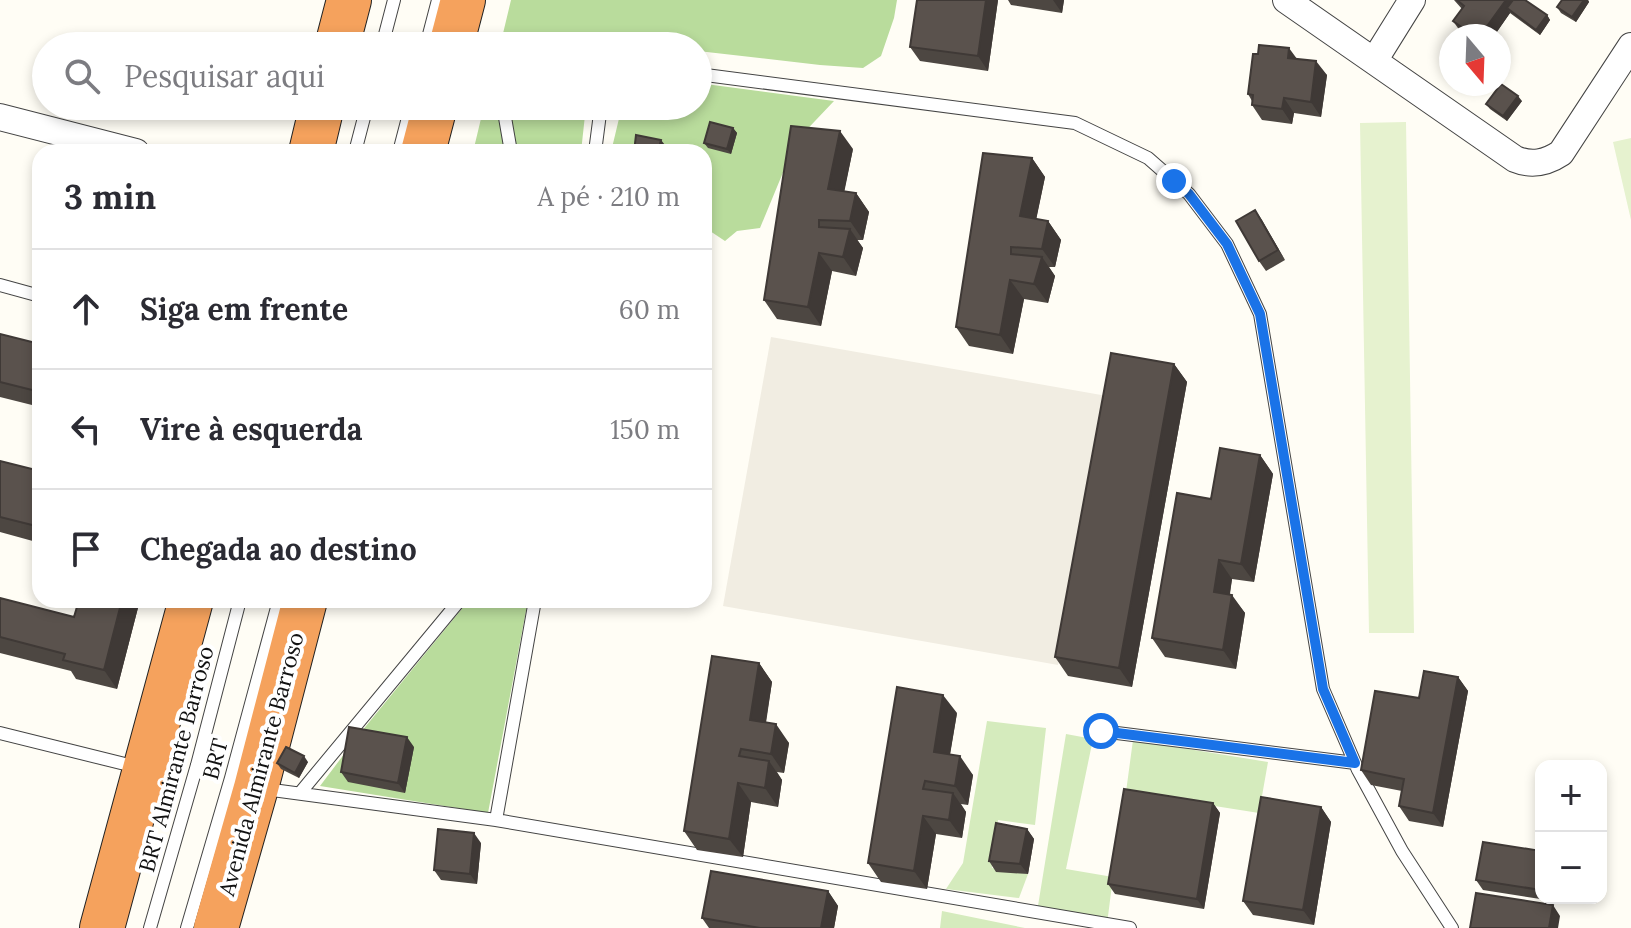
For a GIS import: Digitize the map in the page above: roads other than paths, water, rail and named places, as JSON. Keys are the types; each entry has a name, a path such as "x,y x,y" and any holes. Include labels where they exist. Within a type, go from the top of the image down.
{"highway":[{"path":"341,32 349,0"},
{"path":"455,32 463,0"},
{"path":"313,144 319,120"},
{"path":"425,144 431,120"},
{"path":"102,928 189,608"},
{"name":"Avenida Almirante Barroso","path":"216,928 303,608"}],"street":[{"path":"1286,0 1515,159 1533,163 1552,159 1561,153 1631,46"},
{"path":"1374,61 1412,0"},
{"path":"0,117 105,144"}],"lane":[{"path":"386,32 394,0"},
{"path":"430,32 438,0"},
{"path":"712,76 1075,123 1148,158 1189,194 1227,244 1260,314 1323,689 1355,763 1402,851 1452,928"},
{"path":"357,144 363,120"},
{"path":"401,144 407,120"},
{"path":"505,120 510,144"},
{"path":"596,144 599,120"},
{"path":"0,285 32,294"},
{"name":"BRT Almirante Barroso","path":"150,928 238,608"},
{"name":"BRT","path":"187,928 277,608"},
{"path":"300,793 453,608"},
{"path":"496,820 534,608"},
{"path":"1101,731 1355,763"},
{"path":"0,733 145,769"},
{"path":"256,788 496,820 1130,928"}]}
